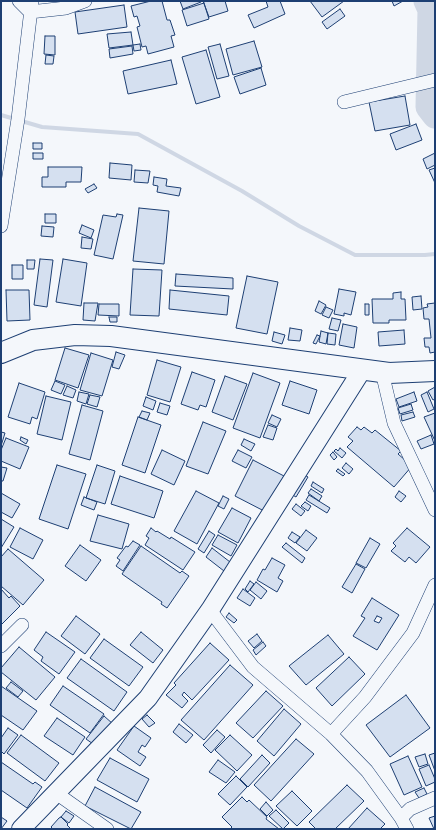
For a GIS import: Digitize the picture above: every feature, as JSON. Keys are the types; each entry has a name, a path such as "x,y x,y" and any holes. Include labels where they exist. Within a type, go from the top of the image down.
{"main road":[{"path":"1,353 33,340 75,335 112,336 389,373 435,371"}],"street":[{"path":"19,1 31,6 66,8 85,1"},
{"path":"1,226 18,119 31,6"},
{"path":"344,102 435,80"},
{"path":"21,829 148,698 210,610 362,370"},
{"path":"382,372 394,423 435,510"},
{"path":"331,734 365,697 413,633 435,585"},
{"path":"210,610 253,667 331,734 367,771 404,824"},
{"path":"1,646 22,625"},
{"path":"56,793 107,829"},
{"path":"404,824 410,810 435,798"}],"building":[{"path":"151,1 162,1 167,20 170,20 175,35 171,36 174,47 148,54 146,46 142,47 137,27 140,26 137,16 134,17 131,6"},
{"path":"180,1 201,1 201,2 183,9"},
{"path":"203,1 225,1 228,11 209,17"},
{"path":"266,1 280,1 285,14 254,28 248,15 268,7"},
{"path":"310,1 344,1 322,17"},
{"path":"392,1 403,1 394,6"},
{"path":"204,3 209,19 187,26 182,10"},
{"path":"124,5 127,27 78,34 75,12"},
{"path":"340,9 345,16 327,29 322,22"},
{"path":"131,32 133,45 109,48 107,34"},
{"path":"45,36 55,36 55,55 44,54"},
{"path":"254,41 262,67 233,75 226,49"},
{"path":"140,44 141,50 134,51 133,45"},
{"path":"220,44 229,76 217,79 208,47"},
{"path":"132,46 133,54 110,58 109,49"},
{"path":"206,50 220,97 196,104 182,57"},
{"path":"46,55 54,56 53,64 45,64"},
{"path":"171,60 177,84 128,94 123,71"},
{"path":"261,68 266,85 240,94 234,77"},
{"path":"405,96 410,125 375,131 369,102"},
{"path":"416,124 422,140 396,150 390,134"},
{"path":"33,143 42,143 42,149 33,149"},
{"path":"33,153 43,153 43,159 33,159"},
{"path":"435,153 435,165 427,169 423,159"},
{"path":"110,163 132,165 131,180 109,178"},
{"path":"48,167 82,167 81,182 66,182 66,187 42,187 42,177 48,177"},
{"path":"435,168 435,183 429,170"},
{"path":"135,170 150,171 148,183 134,182"},
{"path":"154,177 167,179 166,186 181,188 179,196 157,192 158,186 153,185"},
{"path":"94,184 97,188 88,193 85,189"},
{"path":"139,208 169,211 164,264 133,261"},
{"path":"45,214 56,214 56,223 45,223"},
{"path":"117,214 123,215 113,259 94,255 103,215 116,217"},
{"path":"82,225 94,230 91,238 79,233"},
{"path":"42,226 54,227 53,237 41,236"},
{"path":"82,237 93,239 91,249 81,248"},
{"path":"40,259 53,260 47,307 34,305"},
{"path":"63,259 87,263 81,306 56,302"},
{"path":"27,260 35,260 34,269 27,269"},
{"path":"12,265 23,265 23,279 12,279"},
{"path":"133,269 162,270 159,316 130,315"},
{"path":"176,274 233,278 233,289 175,286"},
{"path":"247,276 278,282 267,334 236,328"},
{"path":"339,289 356,292 351,315 344,313 344,316 334,314"},
{"path":"6,290 29,290 30,320 7,321"},
{"path":"170,290 229,296 227,315 169,309"},
{"path":"401,292 401,299 405,299 406,320 389,320 389,323 373,323 372,299 393,299 393,293"},
{"path":"421,296 422,309 413,310 412,297"},
{"path":"319,301 326,305 321,314 315,311"},
{"path":"84,303 98,303 95,321 83,320"},
{"path":"435,303 435,352 430,353 429,347 425,347 424,338 431,338 429,319 424,319 423,308 428,307 427,304"},
{"path":"99,304 119,304 119,316 98,315"},
{"path":"365,304 369,304 369,315 365,315"},
{"path":"326,307 333,310 329,318 322,315"},
{"path":"109,317 117,317 117,322 110,322"},
{"path":"332,318 341,320 338,331 329,329"},
{"path":"343,324 357,327 354,348 339,345"},
{"path":"290,328 302,330 300,341 288,340"},
{"path":"404,330 405,344 379,346 378,332"},
{"path":"321,331 328,333 326,344 319,342"},
{"path":"274,332 285,335 282,344 272,341"},
{"path":"328,333 336,334 335,345 327,344"},
{"path":"317,335 320,336 316,344 313,343"},
{"path":"65,348 89,355 78,388 55,380"},
{"path":"116,352 125,355 119,369 112,367"},
{"path":"91,353 113,360 102,396 80,390"},
{"path":"157,360 181,367 170,402 147,395"},
{"path":"192,372 215,380 206,407 200,405 198,410 181,404"},
{"path":"253,373 280,383 260,438 233,428"},
{"path":"225,376 247,384 233,420 212,412"},
{"path":"55,381 65,385 61,394 51,390"},
{"path":"290,381 317,390 309,414 282,405"},
{"path":"19,383 45,392 37,419 32,417 30,424 8,417"},
{"path":"67,386 76,390 73,398 63,395"},
{"path":"435,387 435,399 433,400 428,391"},
{"path":"79,392 89,394 86,404 77,401"},
{"path":"414,392 417,401 399,407 396,399"},
{"path":"427,392 434,409 428,412 421,395"},
{"path":"90,395 100,397 97,407 87,404"},
{"path":"46,396 71,402 62,440 37,434"},
{"path":"146,397 156,401 153,410 143,406"},
{"path":"160,403 170,406 167,415 157,412"},
{"path":"411,404 413,410 400,414 398,408"},
{"path":"82,405 103,411 90,460 69,454"},
{"path":"142,411 150,413 147,420 139,417"},
{"path":"413,412 415,417 402,421 401,415"},
{"path":"435,413 435,441 424,417"},
{"path":"272,415 281,419 277,427 268,423"},
{"path":"138,417 161,425 145,473 122,465"},
{"path":"203,422 226,431 208,474 186,466"},
{"path":"268,425 277,428 273,440 263,437"},
{"path":"357,427 361,430 364,427 372,433 375,430 401,451 398,454 412,466 394,487 347,447 353,441 348,437"},
{"path":"1,432 5,433 1,446"},
{"path":"431,435 434,444 421,449 417,441"},
{"path":"21,437 28,440 26,444 20,440"},
{"path":"6,438 29,447 20,469 1,461 1,450"},
{"path":"244,439 255,444 251,451 241,445"},
{"path":"340,448 346,453 342,458 334,451 336,449 338,451"},
{"path":"162,450 185,461 174,485 151,474"},
{"path":"238,450 252,457 246,468 232,461"},
{"path":"333,452 337,457 334,460 330,455"},
{"path":"253,460 284,476 266,512 235,496"},
{"path":"346,463 353,469 349,474 342,468"},
{"path":"57,465 86,474 68,529 39,519"},
{"path":"97,465 115,471 105,504 86,498"},
{"path":"1,467 7,468 3,481 1,481"},
{"path":"338,469 345,474 343,476 336,471"},
{"path":"303,474 308,477 296,497 291,494"},
{"path":"120,476 163,491 154,518 111,504"},
{"path":"313,482 324,489 322,493 311,486"},
{"path":"311,489 322,496 319,501 308,493"},
{"path":"196,491 219,503 197,544 174,531"},
{"path":"399,491 406,496 401,502 395,497"},
{"path":"1,493 20,504 12,518 1,512"},
{"path":"309,495 330,508 327,513 306,500"},
{"path":"223,496 229,499 224,509 218,506"},
{"path":"84,497 97,502 94,510 81,505"},
{"path":"305,502 311,506 308,511 301,506"},
{"path":"296,504 305,511 301,516 292,509"},
{"path":"232,508 251,518 238,543 218,532"},
{"path":"98,515 129,524 122,549 90,541"},
{"path":"1,519 14,527 1,548"},
{"path":"20,528 43,540 33,559 10,547"},
{"path":"151,528 170,539 171,537 195,552 183,570 145,545 149,538 146,536"},
{"path":"407,528 430,547 416,563 409,557 405,562 391,551 396,546 393,543"},
{"path":"306,530 317,538 307,551 296,543"},
{"path":"209,531 215,535 204,553 198,549"},
{"path":"292,532 300,537 295,543 288,538"},
{"path":"218,535 237,545 231,556 212,545"},
{"path":"370,538 380,544 366,568 356,563"},
{"path":"133,541 140,545 123,571 116,566 120,560 117,558 126,546 128,547"},
{"path":"286,543 305,558 302,563 282,547"},
{"path":"80,545 101,560 86,581 65,566"},
{"path":"141,546 180,573 182,571 189,576 167,608 161,604 162,602 122,574"},
{"path":"212,548 230,562 224,571 206,557"},
{"path":"8,549 44,580 23,605 1,586 1,557"},
{"path":"272,558 285,565 278,578 283,581 277,592 257,580 263,569 265,570"},
{"path":"356,564 365,569 352,593 342,587"},
{"path":"250,581 254,584 248,592 245,589"},
{"path":"256,582 267,591 261,599 250,590"},
{"path":"1,589 9,598 11,596 20,606 1,625"},
{"path":"243,589 255,598 250,606 237,598"},
{"path":"372,598 399,615 377,650 353,636 365,618 361,616","holes":["377,616 382,618 379,623 374,621"]},
{"path":"229,613 237,620 234,623 226,617"},
{"path":"76,616 100,634 85,654 61,636"},
{"path":"46,632 75,652 59,674 41,661 43,657 34,650"},
{"path":"141,632 163,650 153,663 130,645"},
{"path":"257,634 262,641 254,648 248,641"},
{"path":"328,635 344,654 306,685 289,666"},
{"path":"104,639 143,667 129,686 90,658"},
{"path":"263,642 266,646 256,655 253,650"},
{"path":"210,643 229,660 192,700 184,692 182,695 188,701 182,708 166,695 176,685 174,683"},
{"path":"19,647 55,677 36,700 1,672 1,668"},
{"path":"349,657 365,674 332,706 316,688"},
{"path":"81,659 127,692 114,711 67,678"},
{"path":"230,665 253,685 204,740 181,720"},
{"path":"11,682 23,691 18,697 6,688"},
{"path":"1,686 37,711 23,730 1,715"},
{"path":"63,686 104,714 90,733 50,705"},
{"path":"266,691 283,706 253,738 236,723"},
{"path":"406,695 430,728 390,757 366,725"},
{"path":"284,709 301,724 274,756 257,741"},
{"path":"147,715 155,723 149,727 142,719"},
{"path":"104,716 113,724 96,746 86,739"},
{"path":"57,718 85,737 73,755 44,736"},
{"path":"179,724 193,735 186,743 173,732"},
{"path":"134,726 151,738 145,747 142,745 138,752 146,757 140,766 117,750"},
{"path":"8,728 18,735 4,754 1,751 1,738"},
{"path":"217,730 225,737 211,753 203,745"},
{"path":"21,735 59,763 45,781 7,753"},
{"path":"230,735 252,755 237,771 215,750"},
{"path":"296,739 314,754 271,801 254,785"},
{"path":"435,753 435,771 429,755"},
{"path":"425,754 428,764 419,767 415,757"},
{"path":"262,755 270,763 248,787 240,779"},
{"path":"408,756 422,787 404,795 390,764"},
{"path":"110,758 149,779 137,802 97,780"},
{"path":"218,760 235,772 226,783 209,772"},
{"path":"1,762 33,784 35,782 42,787 27,808 1,790"},
{"path":"429,765 435,782 426,786 419,769"},
{"path":"236,776 247,787 230,805 218,794"},
{"path":"347,785 364,801 335,829 316,829 309,822"},
{"path":"95,787 141,812 131,829 85,806"},
{"path":"424,788 427,794 419,798 415,792"},
{"path":"292,791 312,811 297,826 276,806"},
{"path":"242,797 247,802 249,800 267,817 266,819 279,829 230,829 232,827 222,817"},
{"path":"266,802 273,810 267,816 260,809"},
{"path":"367,808 385,824 380,829 348,829"},
{"path":"276,810 289,823 283,829 269,816"},
{"path":"66,811 74,816 69,823 61,817"},
{"path":"435,816 435,829 434,829 429,818"},
{"path":"1,817 7,821 1,829"},
{"path":"61,817 71,829 53,829 51,827"}],"waterway":[{"path":"426,1 430,10 428,107 435,116"},
{"path":"1,115 42,127 138,134 242,191 299,226 355,255 435,254"}]}
